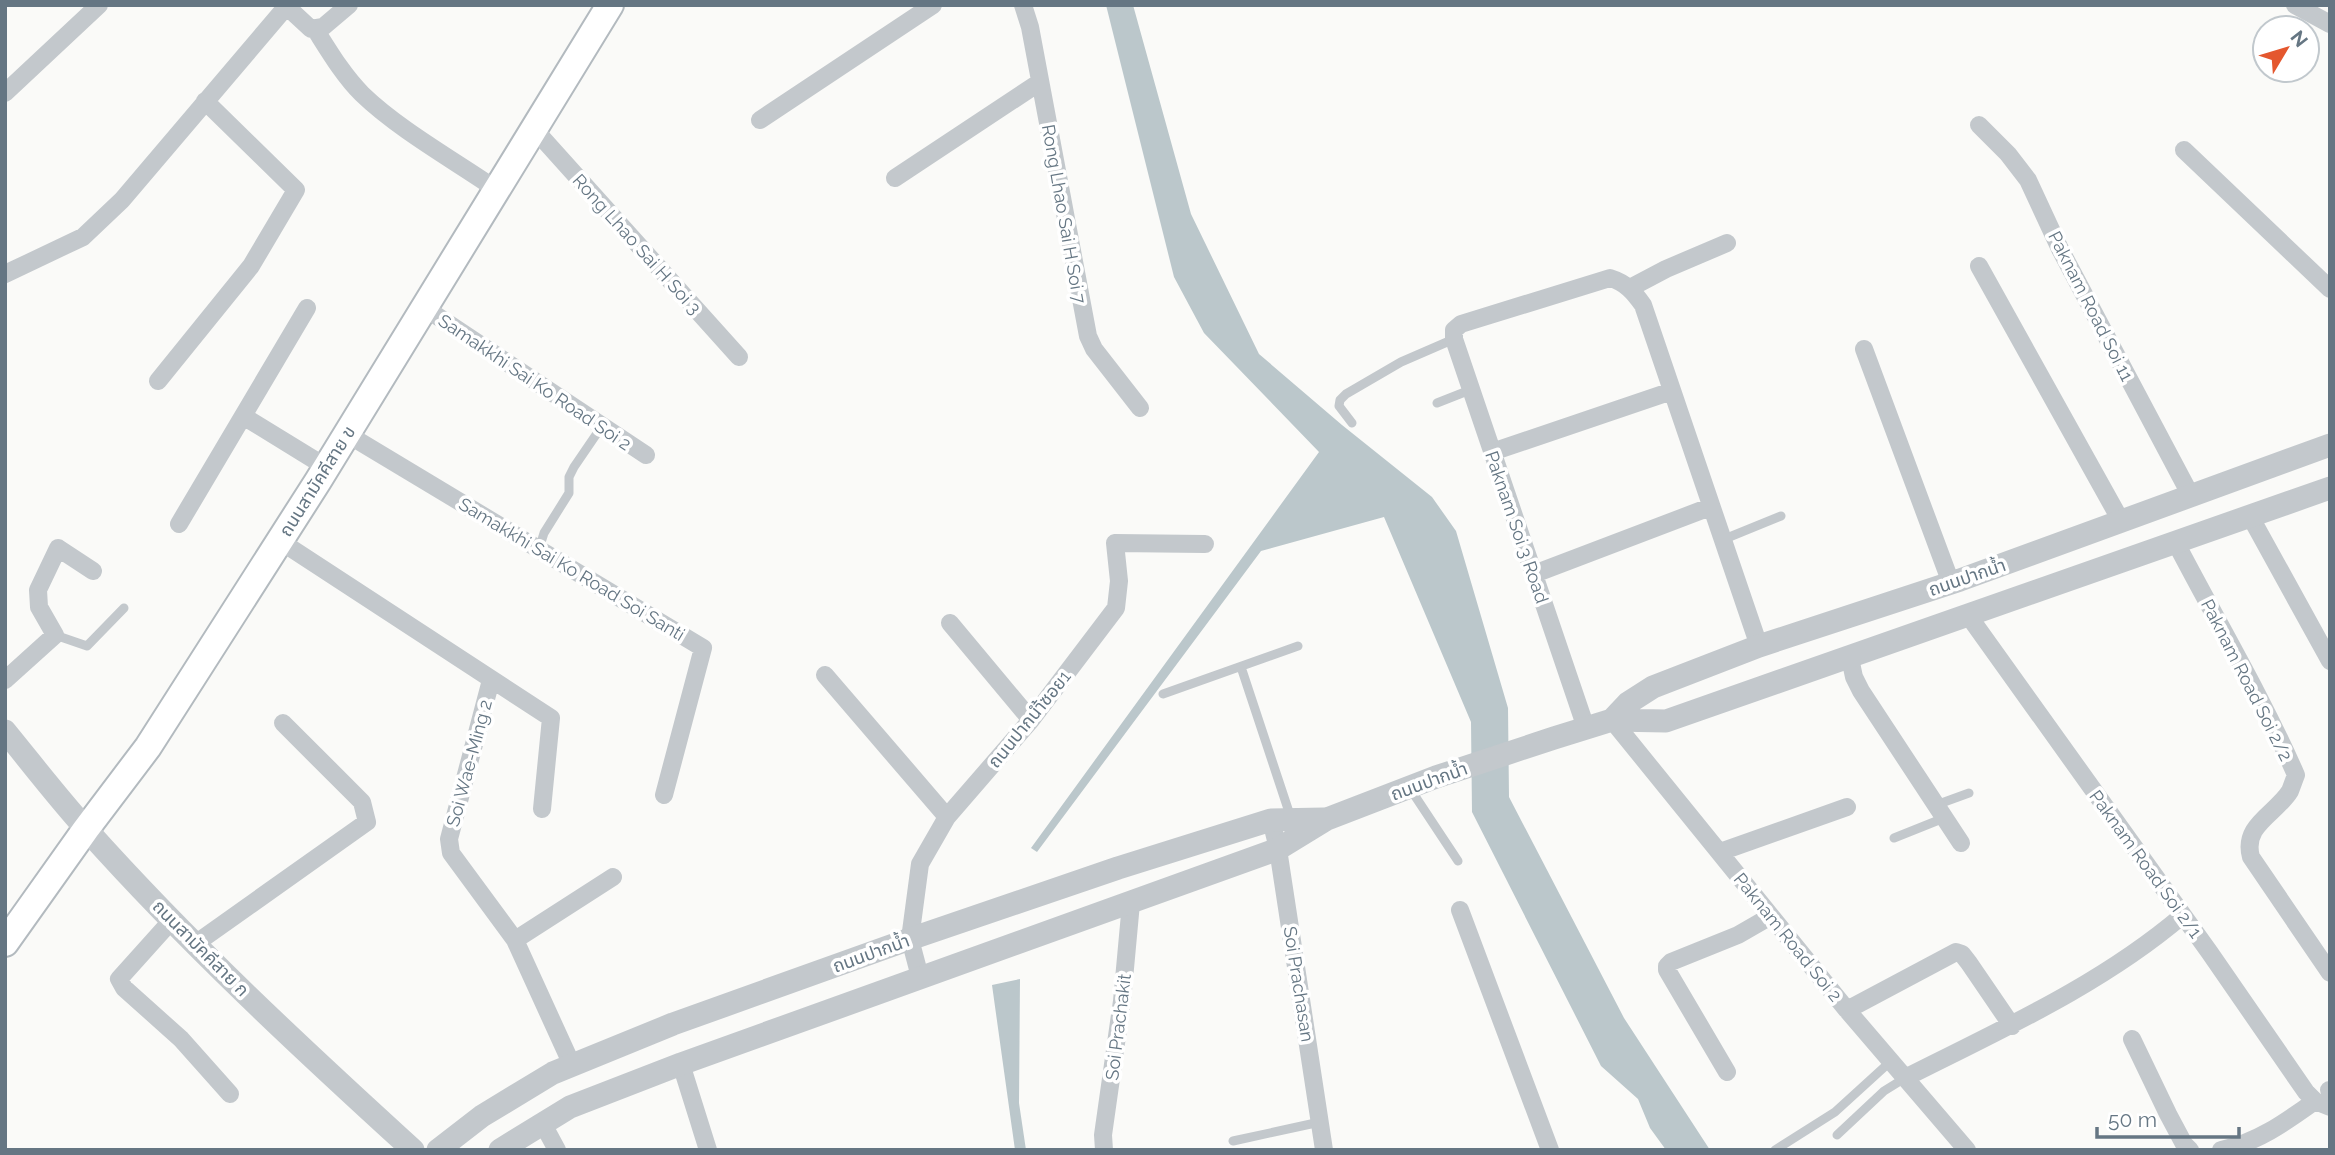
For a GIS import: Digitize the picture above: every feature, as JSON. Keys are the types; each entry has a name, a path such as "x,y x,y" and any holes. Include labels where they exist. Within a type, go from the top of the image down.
{"main road":[{"name":"ถนนสามัคคีสาย ข","path":"5,943 148,747 425,308 610,5"}],"street":[{"path":"5,93 99,5"},
{"path":"5,274 83,237 122,200 285,6 306,27 315,29 323,27 349,5"},
{"path":"760,120 933,5"},
{"name":"Rong Lhao Sai H Soi 7","path":"1023,5 1030,27 1088,336 1094,349 1140,408"},
{"path":"2295,5 2330,24"},
{"path":"315,29 335,61 362,94 395,121 497,190"},
{"path":"895,178 1040,82"},
{"path":"158,381 251,266 296,190 205,101"},
{"name":"Paknam Road Soi 11","path":"1979,125 2008,154 2028,180 2060,248 2192,496"},
{"name":"Rong Lhao Sai H Soi 3","path":"535,130 739,357"},
{"path":"2184,150 2330,289"},
{"path":"1630,288 1727,243"},
{"path":"1979,266 2121,521"},
{"path":"1455,333 1610,278 1625,283 1630,288 1643,305 1759,646"},
{"path":"179,524 307,308"},
{"name":"Samakkhi Sai Ko Road Soi 2","path":"425,308 646,455"},
{"name":"Paknam Soi 3 Road","path":"1455,333 1470,390 1586,728"},
{"path":"1864,349 1951,583"},
{"path":"1492,452 1672,391"},
{"path":"243,416 326,467"},
{"name":"Samakkhi Sai Ko Road Soi Santi","path":"347,433 702,649 664,795"},
{"name":"ถนนปากน้ำ","path":"1612,720 1628,703 1653,687 1759,646 1951,583 2330,445"},
{"path":"2266,468 2282,505"},
{"name":"ถนนปากน้ำ","path":"438,1150 482,1116 572,1065 673,1024 910,939 1118,868 1284,832 1327,819 1436,777 1612,720 1666,721 2330,488"},
{"path":"1534,574 1710,507"},
{"path":"2250,516 2330,662"},
{"path":"279,541 551,718 542,809"},
{"name":"ถนนปากนำ้ซอย1","path":"920,977 910,939 920,864 947,817 1031,720 1116,608 1119,581 1115,543 1205,544"},
{"name":"Paknam Road Soi 2/2","path":"2176,543 2269,716 2296,775 2290,791 2262,818 2252,834 2249,848 2252,857 2330,973"},
{"path":"5,680 55,635 39,607 38,590 58,548 93,571"},
{"name":"Paknam Road Soi 2/1","path":"1968,615 2306,1092 2326,1097"},
{"path":"950,623 1031,720"},
{"path":"1850,658 1854,677 1861,691 1961,843"},
{"path":"825,675 947,817"},
{"name":"Soi Wae-Ming 2","path":"491,680 449,839 451,853 515,940 572,1065"},
{"name":"Paknam Road Soi 2","path":"1612,720 1847,1010 1967,1150"},
{"path":"195,944 367,822 362,802 283,723"},
{"name":"ถนนสามัคคีสาย ก","path":"5,731 86,829 195,944 309,1055 413,1150"},
{"path":"1720,852 1847,807"},
{"name":"ถนนปากน้ำ","path":"500,1150 570,1107 920,977 1131,903 1284,832"},
{"name":"Soi Prachasan","path":"1284,832 1324,1150"},
{"path":"515,940 613,877"},
{"name":"Soi Prachakit","path":"1104,1150 1131,903"},
{"path":"1460,910 1550,1150"},
{"path":"1905,1078 2012,1026 2098,975 2165,931 2183,915"},
{"path":"1727,1072 1667,966 1738,935 1771,916"},
{"path":"172,920 119,979 124,988 181,1039 230,1094"},
{"path":"1847,1010 1956,952 1962,954 1969,963 2012,1026"},
{"path":"2132,1039 2168,1114 2190,1150"},
{"path":"681,1064 708,1150"},
{"path":"2221,1150 2252,1140 2326,1097"},
{"path":"543,1124 557,1150"}],"lane":[{"path":"1352,423 1339,406 1340,400 1346,394 1455,333"},
{"path":"1437,403 1470,390"},
{"path":"539,550 544,533 569,493 569,477 574,467 602,426"},
{"path":"1722,540 1781,516"},
{"path":"55,635 87,646 124,608"},
{"path":"1163,694 1298,646"},
{"path":"1241,667 1284,832"},
{"path":"1409,787 1458,861"},
{"path":"1894,838 1969,793"},
{"path":"1775,1150 1835,1112 1891,1061"},
{"path":"1836,1135 1884,1091 1905,1078"},
{"path":"1233,1141 1320,1122"}],"shaded area":[{"path":"1106,5 1133,5 1191,214 1259,354 1432,497 1456,531 1508,708 1509,797 1624,1018 1710,1150 1666,1150 1650,1128 1638,1099 1601,1066 1472,812 1471,722 1384,517 1261,551 1037,852 1031,848 1319,452 1204,333 1174,277"},
{"path":"1020,979 1019,1103 1026,1150 1015,1150 992,985"}]}
